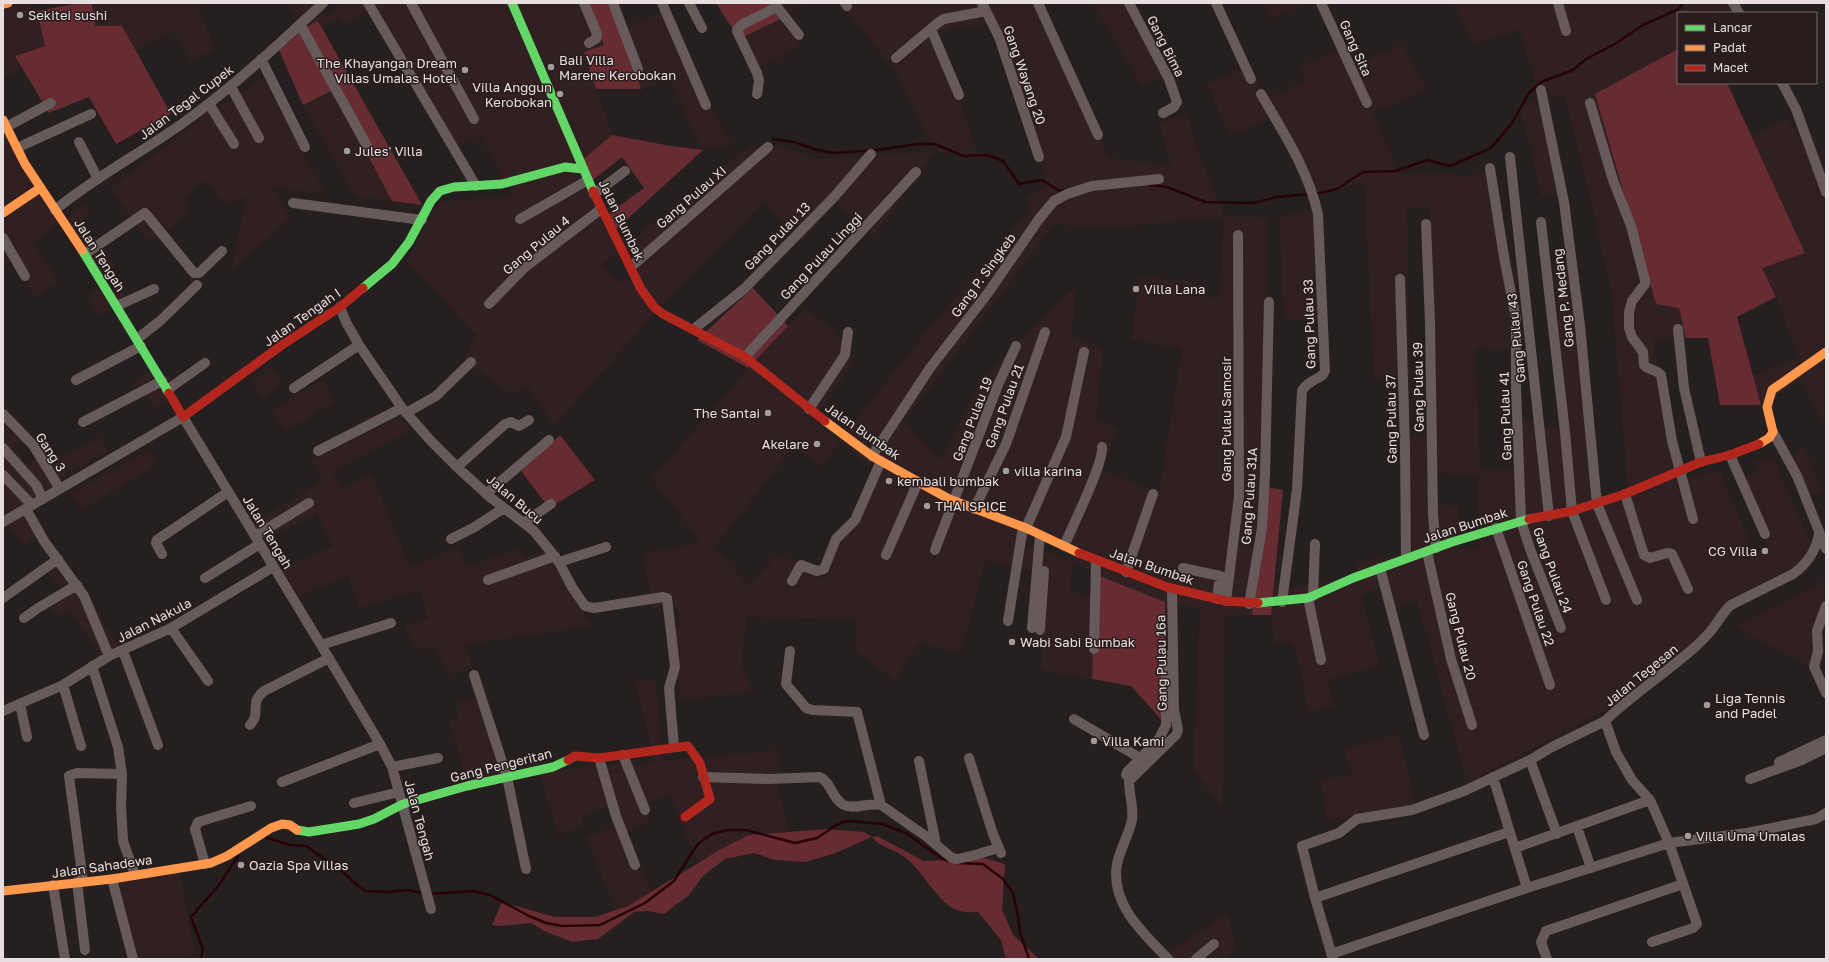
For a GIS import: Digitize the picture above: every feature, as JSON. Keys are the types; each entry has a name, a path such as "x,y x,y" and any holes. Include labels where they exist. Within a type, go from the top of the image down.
{"street":[{"path":"3,4 8,3"},
{"name":"Jalan Tegal Cupek","path":"55,210 74,194 142,152 209,104 233,91 261,59 323,3"},
{"path":"368,3 476,186"},
{"path":"411,3 474,119"},
{"path":"512,3 582,169"},
{"path":"584,3 597,34 596,39 589,43"},
{"path":"613,3 638,69"},
{"path":"662,3 706,105"},
{"path":"689,3 702,28"},
{"path":"1038,3 1098,135"},
{"name":"Gang Bima","path":"1130,3 1169,79 1177,102 1174,107 1163,113"},
{"path":"1216,3 1251,79"},
{"name":"Gang Sita","path":"1321,3 1366,103"},
{"path":"1558,3 1566,31"},
{"path":"1733,3 1738,12"},
{"path":"757,94 759,81 757,73 737,31 738,26 758,18 775,5 799,35"},
{"path":"896,58 944,19 984,7"},
{"name":"Gang Wayang 20","path":"984,7 1008,64 1039,157"},
{"path":"300,24 367,146"},
{"path":"931,29 959,96"},
{"path":"261,59 305,147"},
{"path":"1782,84 1800,120 1826,192"},
{"name":"Gang P. Medang","path":"1541,90 1564,202 1580,326 1597,504 1637,600"},
{"path":"233,91 259,138"},
{"name":"Gang Pulau 33","path":"1261,94 1301,165 1312,191 1318,214 1325,371 1321,377 1309,381 1302,390 1298,489 1282,602"},
{"path":"5,124 51,103"},
{"path":"1590,103 1613,180 1632,226 1645,280 1645,284 1632,301 1628,312 1629,328 1632,337 1643,352 1644,365 1650,370 1658,371 1661,375 1679,471 1693,519"},
{"path":"209,104 234,144"},
{"path":"17,148 91,114"},
{"name":"Jalan Tengah","path":"5,124 40,188 85,254 117,306 380,744 392,767 431,909"},
{"path":"79,142 98,179"},
{"name":"Gang Pulau XI","path":"631,267 768,148"},
{"name":"Gang Pulau 13","path":"694,329 749,284 835,196 871,154"},
{"name":"Gang Pulau 43","path":"1510,157 1549,516"},
{"name":"Jalan Tengah I","path":"3,522 183,417 282,345 340,307 392,264 409,242 431,201 440,191 454,187 519,181 565,167 582,169"},
{"name":"Gang Pulau 41","path":"1490,168 1504,257 1516,319 1516,388 1522,521"},
{"name":"Jalan Bumbak","path":"582,169 641,289 654,307 663,314 745,357 809,409 872,456 954,501 1025,528 1096,561 1170,588 1222,600 1249,604 1282,602 1310,597 1406,558 1496,528 1597,504 1625,494 1701,462 1730,456 1766,441 1773,432"},
{"path":"594,194 626,171"},
{"name":"Gang Pulau Linggi","path":"745,357 916,172"},
{"name":"Gang P. Singkeb","path":"872,456 930,368 988,293 1038,219 1054,201 1067,194 1092,186 1160,179"},
{"path":"520,219 588,180"},
{"path":"3,213 40,188"},
{"path":"293,204 422,220"},
{"name":"Gang Pulau 4","path":"489,304 524,268 601,209"},
{"path":"85,254 146,213 194,274 199,273 222,251"},
{"path":"1542,222 1572,511 1606,600"},
{"name":"Gang Pulau 39","path":"1426,224 1430,322 1433,514 1432,550"},
{"name":"Gang Pulau Samosir","path":"1222,600 1239,496 1238,235"},
{"path":"3,238 26,276"},
{"name":"Gang Pulau 37","path":"1400,279 1405,447 1406,558"},
{"path":"76,380 139,342 197,286"},
{"path":"117,306 154,289"},
{"name":"Gang Pulau 31A","path":"1249,604 1262,528 1269,302"},
{"name":"Jalan Bucu","path":"340,307 359,345 404,410 431,441 486,494 525,522 557,559 581,601 590,608 663,597 667,598 675,667 669,688 674,747"},
{"path":"1678,329 1684,388 1701,462"},
{"path":"809,409 845,355 848,332"},
{"name":"Gang Pulau 21","path":"974,509 1009,436 1045,332"},
{"path":"294,388 359,345"},
{"name":"Gang Pulau 19","path":"935,550 998,386 1016,346"},
{"path":"1008,621 1025,528 1066,437 1084,352"},
{"path":"1826,352 1772,390 1767,408 1773,432 1797,476 1823,532 1826,549"},
{"path":"318,451 436,396 471,362"},
{"path":"84,422 164,386 205,363"},
{"name":"Gang 3","path":"3,414 33,445 60,489"},
{"path":"457,467 505,424 511,422 519,426 529,420"},
{"path":"486,494 549,440"},
{"path":"1064,546 1094,476 1102,453 1102,447"},
{"path":"3,448 36,485 43,499"},
{"path":"1730,456 1764,534"},
{"path":"792,581 801,565 817,571 824,569 836,539 855,520 881,461"},
{"name":"Jalan Nakula","path":"3,475 29,507 36,529 77,584 84,596 109,656 123,651 171,628 274,567"},
{"path":"886,555 918,482"},
{"path":"162,554 156,540 228,492"},
{"path":"1126,572 1153,494"},
{"path":"1625,494 1644,555 1650,558 1667,553 1672,554 1688,589"},
{"path":"205,578 309,503"},
{"path":"525,522 551,504"},
{"path":"451,539 473,528 504,508"},
{"name":"Gang Pulau 24","path":"1522,521 1530,549 1561,628"},
{"name":"Gang Pulau 22","path":"1496,528 1550,685"},
{"name":"Jalan Tegesan","path":"1652,942 1694,928 1697,924 1669,843 1650,800 1632,780 1616,752 1605,722 1623,704 1645,688 1707,636 1723,612 1731,605 1802,568 1823,532"},
{"path":"1036,629 1043,536"},
{"path":"1315,544 1310,597 1321,660"},
{"path":"488,580 557,559 606,547"},
{"name":"Gang Pulau 20","path":"1432,550 1451,659 1472,725"},
{"path":"3,598 58,559"},
{"path":"1094,649 1096,561"},
{"path":"1183,568 1220,576 1222,600"},
{"path":"1380,568 1424,734"},
{"path":"24,618 77,584"},
{"path":"1126,775 1127,772 1159,739 1166,725 1170,588"},
{"name":"Gang Pulau 16a","path":"1168,959 1127,913 1120,898 1116,876 1118,860 1132,820 1129,781 1176,735 1178,730 1174,710 1170,588"},
{"path":"1826,606 1817,631 1818,651 1814,667 1826,693"},
{"path":"321,645 391,623"},
{"path":"171,628 208,681"},
{"path":"123,651 158,744"},
{"path":"790,651 786,684 806,708 812,710 857,712 881,805"},
{"path":"3,711 63,685 109,656"},
{"path":"250,725 256,718 256,701 264,691 329,658"},
{"path":"92,666 118,747 122,774 121,806 123,841 135,875"},
{"path":"474,675 507,777 526,869"},
{"path":"63,685 81,746"},
{"path":"20,704 27,737"},
{"path":"1074,719 1140,758"},
{"path":"1605,722 1464,791 1412,810 1357,818 1339,833 1302,846 1332,956 1527,888 1669,843 1748,833 1816,819 1826,813"},
{"path":"1777,763 1826,740"},
{"path":"282,782 380,744"},
{"name":"Gang Pengeritan","path":"403,804 468,786 553,767 575,756 599,758 688,746 691,748 703,777 710,800 685,817"},
{"path":"1750,779 1802,760 1826,748"},
{"path":"623,755 645,810"},
{"path":"392,767 438,758"},
{"path":"599,758 616,816 635,865"},
{"path":"703,777 768,779 820,777 826,781 838,801 843,804 848,806 874,803 881,805 936,844 947,856 958,859 1000,850 969,758"},
{"path":"919,760 936,844"},
{"path":"1530,760 1556,834"},
{"path":"85,950 80,882 69,776 77,773 122,774"},
{"path":"1493,777 1527,888"},
{"path":"354,802 399,792"},
{"path":"1515,848 1650,800"},
{"name":"Jalan Sahadewa","path":"3,891 112,879 205,864 226,856 271,828 282,824 290,825 298,831 309,832 359,824 374,819 403,804"},
{"path":"205,864 195,829 198,822 251,806"},
{"path":"1577,827 1590,868"},
{"path":"1315,898 1510,832"},
{"path":"112,879 133,959"},
{"path":"1547,959 1541,942 1546,931 1683,884"},
{"path":"53,885 65,959"},
{"path":"1196,959 1214,944"}],"shaded area":[{"path":"3,3 31,3 34,12 37,11 45,46 15,56 22,70 3,78"},
{"path":"79,3 92,3 95,26 122,26 171,114 116,144 89,97 49,113 15,56 45,46 37,11"},
{"path":"92,3 202,3 198,6 215,50 191,61 174,32 135,50 122,26 95,26"},
{"path":"287,3 317,3 325,17 345,3 585,3 604,45 584,53 612,135 579,164 621,249 749,146 785,146 818,159 935,151 874,236 836,203 803,241 763,202 653,315 554,426 527,385 511,395 464,360 476,335 407,261 435,206 444,201 512,195 480,135 450,151 367,11 344,25 339,18 322,28 318,21 304,28","holes":["620,249 631,274 622,284 602,265"]},
{"path":"585,3 612,3 641,89 596,89 584,52 604,45"},
{"path":"716,3 772,3 783,18 739,39"},
{"path":"772,3 804,3 783,18"},
{"path":"841,3 1033,3 1109,158 1171,165 1159,123 1186,113 1201,159 1224,216 1268,217 1268,487 1252,615 1225,616 1223,811 1193,768 1200,609 1165,602 1095,574 1073,562 1070,591 1095,598 1092,679 1041,670 1047,571 1018,569 985,560 961,653 919,642 895,681 855,650 856,619 747,617 741,663 754,692 680,700 674,627 680,626 678,608 653,609 642,553 701,542 652,479 748,368 804,309 834,329 854,362 814,420 839,442 919,341 1028,212 1028,196 1047,186 997,24 938,31 979,159 935,151 895,71","holes":["1224,217 1219,298 1193,295 1192,281 1139,277 1132,339 1182,349 1159,493 1103,470 1118,428 1096,419 1103,348 1071,335 1077,285 980,380 941,460 904,422 1055,223 1084,228 1141,225","840,442 874,469 825,580 778,553 749,586 714,548 794,446 821,467","1031,531 1076,550 1073,562 1026,544"]},
{"path":"1093,3 1128,3 1167,76 1141,86"},
{"path":"1262,3 1305,3 1271,19"},
{"path":"1453,3 1727,3 1732,12 1677,12 1677,50 1596,95 1679,308 1686,338 1653,340 1673,462 1678,479 1720,471 1754,553 1769,547 1739,479 1757,472 1752,460 1774,459 1817,558 1803,576 1736,606 1718,626 1616,704 1467,783 1417,600 1396,608 1389,583 1361,596 1380,665 1328,680 1334,706 1308,712 1300,666 1293,643 1274,645 1271,615 1274,585 1291,588 1358,577 1357,564 1371,559 1412,557 1410,435 1435,436 1430,207 1407,209 1410,379 1374,379 1364,182 1316,197 1274,117 1230,136 1207,84 1251,65 1265,100 1306,80 1299,67 1344,46 1352,68 1402,44 1427,89 1399,103 1372,112 1401,176 1433,172 1471,177 1495,166 1515,283 1521,352 1475,348 1480,468 1522,468 1520,417 1548,427 1566,429 1553,248 1575,246 1583,301 1601,500 1628,490 1611,287 1565,96 1547,98 1567,195 1541,196 1531,148 1519,107 1541,98 1519,30 1474,44","holes":["1437,472 1479,476 1479,547 1461,551 1458,506 1438,504"]},
{"path":"661,12 691,66 732,146 703,150 668,78 641,89 622,29"},
{"path":"783,18 801,46 757,69 739,39"},
{"path":"318,21 422,205 392,201 333,90 303,105 279,50 304,28"},
{"path":"1677,50 1677,84 1727,84 1805,253 1762,268 1776,297 1737,317 1761,405 1720,405 1708,338 1686,338 1679,308 1656,304 1595,94"},
{"path":"263,78 325,194 273,187 290,218 231,271 246,196 226,205 206,181 182,198 190,212 163,233 148,241 110,188 181,135 216,106 232,100"},
{"name":"Jules' Villa","path":"333,90 392,201 355,197 303,105"},
{"path":"3,108 42,197 63,221 84,204 91,213 81,221 115,265 98,276 62,221 34,244 59,282 36,298 12,261 3,265 3,221 7,218 3,212"},
{"path":"1788,118 1826,190 1826,427 1800,381 1761,405 1753,375 1798,357 1776,297 1762,268 1805,253 1751,135"},
{"path":"612,135 671,146 703,150 612,233 605,216 644,188 622,157 589,183 578,164"},
{"path":"1318,209 1323,248 1328,320 1284,320 1279,217"},
{"path":"102,285 107,293 119,287 129,304 114,307 100,317 87,297"},
{"path":"753,288 788,326 748,368 697,340"},
{"path":"271,366 283,384 263,398 252,382"},
{"path":"153,368 160,379 169,374 180,387 171,396 172,398 155,408 135,382"},
{"path":"323,380 336,401 284,431 271,410"},
{"path":"3,402 33,436 13,447 27,465 44,451 52,463 100,437 107,451 60,477 66,485 27,504 45,531 23,546 3,518"},
{"path":"400,418 412,429 333,473 342,488 372,475 410,567 457,547 467,567 519,548 527,559 544,550 593,626 465,644 473,669 448,674 435,646 414,650 405,625 428,619 420,591 359,607 348,576 300,596 279,570 333,546 317,513 261,543 249,526 323,481 310,460"},
{"path":"560,435 595,480 549,508 521,471"},
{"path":"1803,446 1823,492 1805,499 1786,461"},
{"path":"149,449 159,463 82,510 71,494"},
{"path":"1268,487 1283,490 1271,615 1252,615"},
{"path":"62,557 120,648 103,658 69,609 58,617 45,601 63,591 45,568"},
{"path":"1095,574 1165,602 1166,725 1131,686 1092,679"},
{"path":"1826,580 1826,652 1820,673 1735,626"},
{"path":"634,680 656,680 663,761 780,750 779,794 789,832 749,835 721,849 698,863 669,795 643,805 650,822 625,833 652,891 628,906 616,910 586,838 616,826 609,806 581,816 584,827 558,835 539,771 655,762"},
{"path":"481,695 508,774 468,784 449,721 459,717 455,704"},
{"path":"1399,734 1415,804 1327,820 1320,780 1352,775 1344,748"},
{"path":"827,829 864,832 872,837 833,854 805,862 775,860 754,853 725,859 703,876 689,895 664,914 647,911 634,912 598,939 573,942 544,931 531,923 501,926 492,925 502,902 555,917 595,917 628,906 721,849 749,835"},
{"path":"877,836 924,861 985,858 1005,864 1002,909 1013,935 1039,959 1006,959 1001,940 978,912 962,912 952,908 938,895 910,862 899,854 883,846 872,837"},
{"path":"178,863 195,953 185,959 134,959 118,876"},
{"path":"1228,913 1236,949 1224,959 1159,959"}],"waterway":[{"path":"1315,194 1337,189 1363,172 1395,171 1427,160 1450,166 1491,148 1512,123 1529,93 1541,82 1573,70 1586,59 1615,44 1643,25 1679,9 1683,3"},
{"path":"773,139 794,142 817,150 833,153 876,150 918,144 935,144 963,156 988,155 1003,161 1019,184 1042,180 1060,191 1065,190"},
{"path":"1150,185 1167,187 1205,202 1253,203 1277,197 1310,194"},
{"path":"430,894 473,891 490,895 529,916 546,923 562,926 600,925 645,903 674,881 698,844 712,834 727,830 746,830 795,843 817,838 838,824 847,821 882,824 906,833 941,858 949,861"},
{"path":"265,837 290,845 306,846 341,870 359,887 366,891 389,892 407,890 423,893"},
{"path":"201,959 203,949 191,917 219,885 238,856"},
{"path":"957,863 983,864 1003,879 1013,893 1020,932 1029,959"}],"traffic: fast":[{"path":"512,3 593,191"},
{"path":"363,288 392,264 409,242 431,201 440,191 454,187 502,184 565,167 582,169"},
{"path":"82,250 169,393"},
{"path":"1258,603 1308,598 1353,578 1452,542 1529,519"},
{"path":"297,830 309,832 359,824 374,819 403,804 467,786 553,767 568,760"}],"traffic: slow":[{"path":"3,4 8,3"},
{"path":"3,120 25,164 82,250"},
{"path":"3,213 40,188"},
{"path":"1759,444 1769,438 1773,432 1767,407 1772,390 1826,352"},
{"path":"825,421 872,456 949,499 1026,528 1079,553"},
{"path":"3,891 112,879 211,863 227,856 271,828 282,824 290,825 297,830"}],"traffic: jam":[{"path":"593,191 641,289 654,307 663,314 745,357 825,421"},
{"path":"169,393 183,417 282,345 340,307 363,288"},
{"path":"1529,519 1572,511 1625,494 1701,462 1730,455 1759,444"},
{"path":"1079,553 1167,587 1226,601 1258,603"},
{"path":"568,760 575,756 599,758 688,746 700,763 710,799 685,817"}],"place":[{"name":"Sekitei sushi","path":"20,15"},
{"name":"Bali Villa Marene Kerobokan","path":"551,67"},
{"name":"The Khayangan Dream Villas Umalas Hotel","path":"465,70"},
{"name":"Villa Anggun Kerobokan","path":"560,94"},
{"name":"Jules' Villa","path":"347,151"},
{"name":"Villa Lana","path":"1136,289"},
{"name":"The Santai","path":"768,413"},
{"name":"Akelare","path":"817,444"},
{"name":"villa karina","path":"1006,471"},
{"name":"kembali bumbak","path":"889,481"},
{"name":"THAI SPICE","path":"927,506"},
{"name":"CG Villa","path":"1765,551"},
{"name":"Wabi Sabi Bumbak","path":"1012,642"},
{"name":"Liga Tennis and Padel","path":"1707,705"},
{"name":"Villa Kami","path":"1094,741"},
{"name":"Villa Uma Umalas","path":"1688,836"},
{"name":"Oazia Spa Villas","path":"241,865"}]}
